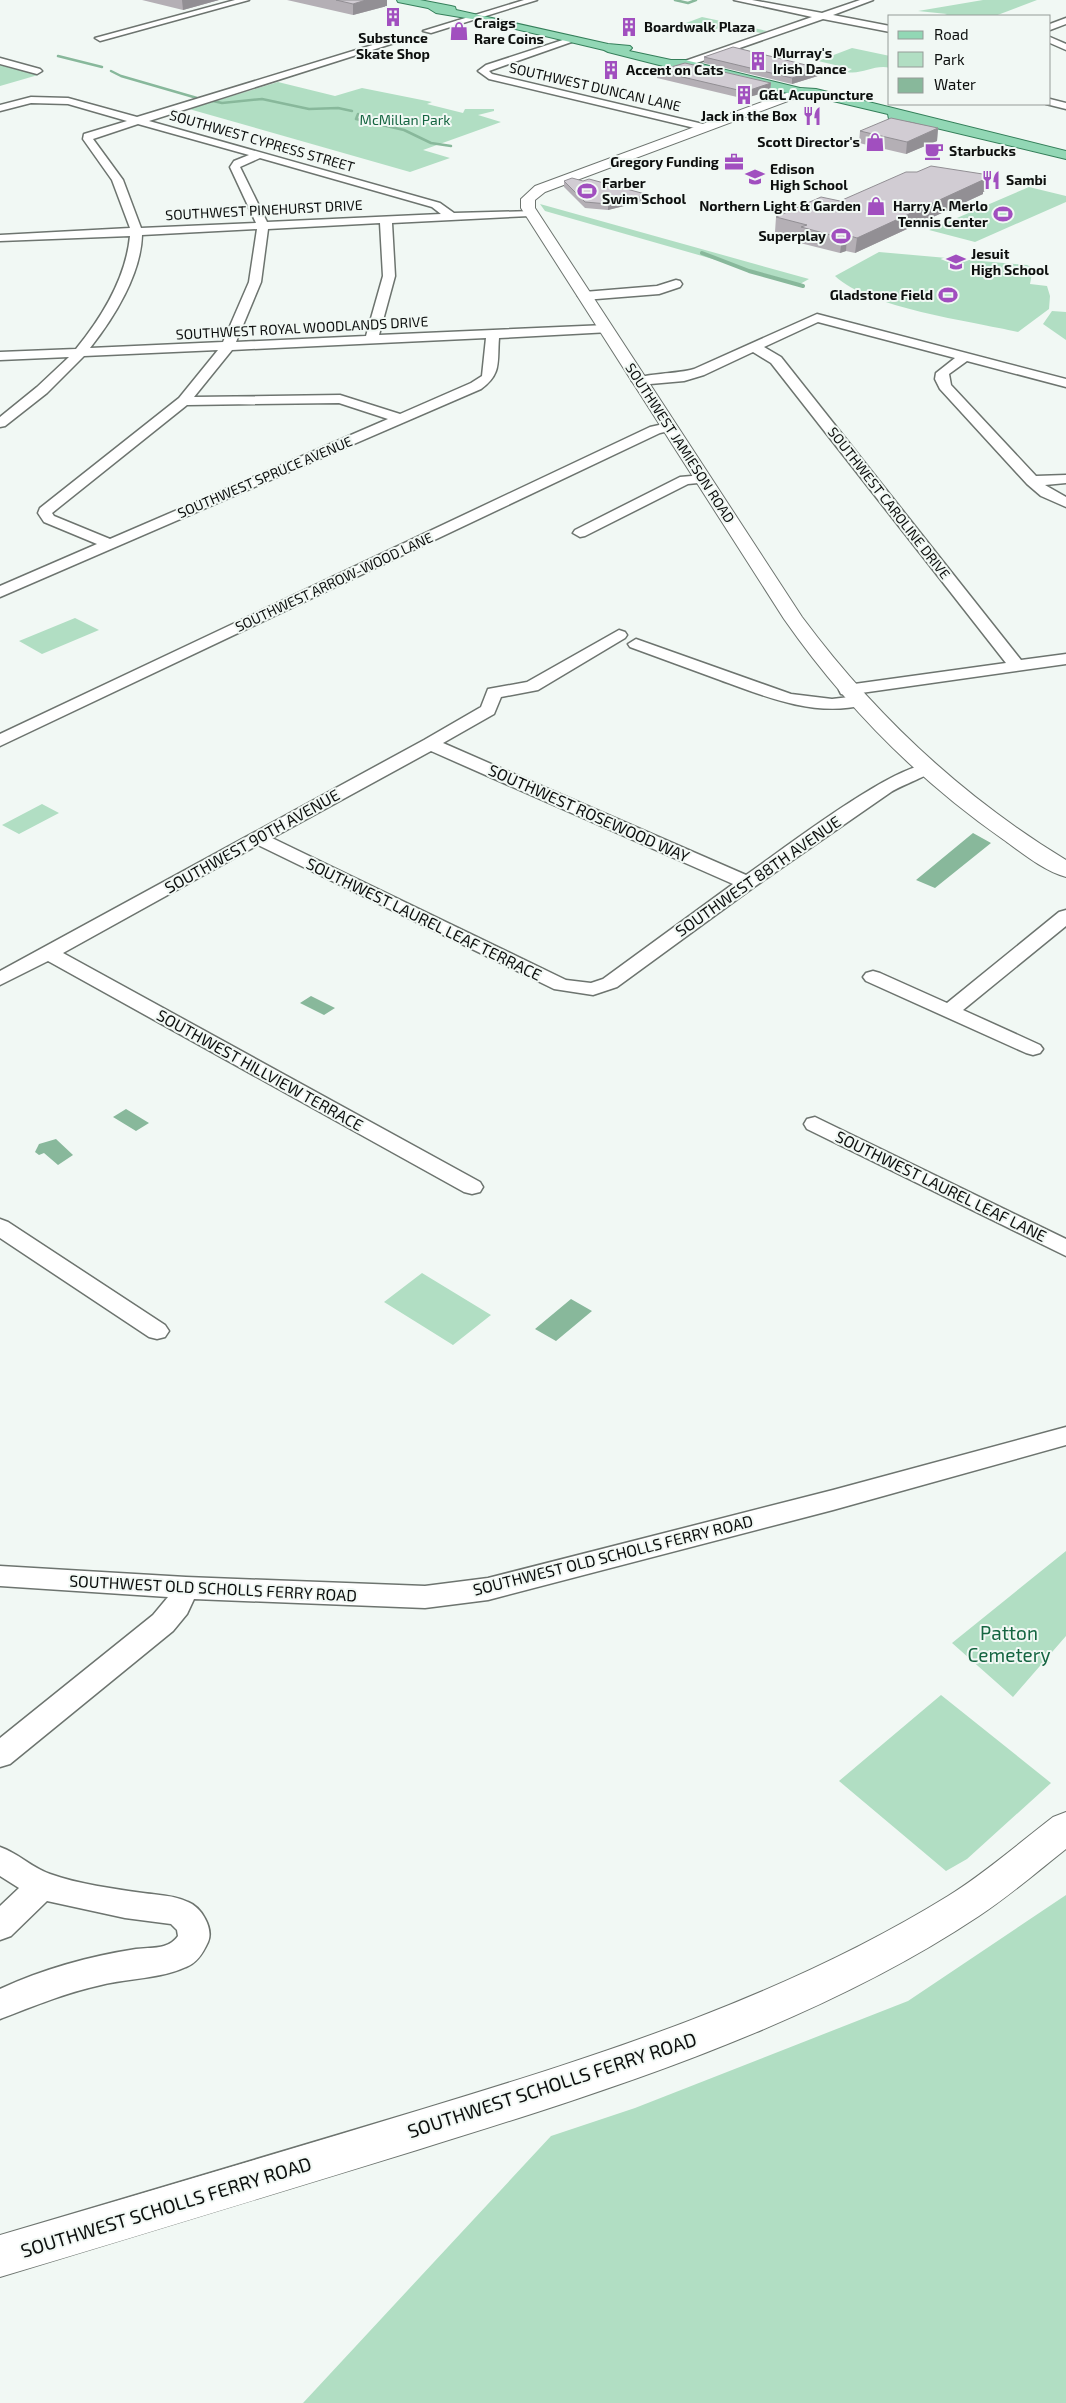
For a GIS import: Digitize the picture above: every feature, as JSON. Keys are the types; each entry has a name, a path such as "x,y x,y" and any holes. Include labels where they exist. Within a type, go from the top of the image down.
{"main road":[{"path":"402,0 433,7 436,10 452,14 478,17 575,39 671,64 685,64 800,92 805,96 901,118 911,118 1066,154"}],"street":[{"path":"100,38 245,0"},
{"path":"428,31 533,0"},
{"path":"738,0 888,29"},
{"path":"767,6 785,0"},
{"path":"685,64 869,0"},
{"path":"1051,27 1066,21"},
{"path":"0,423 48,384 80,353 99,329 126,281 136,231 120,182 87,138 91,134 406,38"},
{"name":"SOUTHWEST DUNCAN LANE","path":"575,39 482,71 488,76 703,127"},
{"path":"1051,40 1066,47"},
{"path":"0,61 37,71"},
{"path":"530,213 527,206 528,199 540,189 800,92"},
{"name":"SOUTHWEST CYPRESS STREET","path":"0,108 31,100 62,100 436,205 452,216"},
{"path":"1051,102 1066,106"},
{"path":"109,544 49,519 45,513 47,508 102,468 184,401 227,347 255,282 263,226 235,167 238,162 259,155"},
{"name":"SOUTHWEST PINEHURST DRIVE","path":"0,238 530,213"},
{"name":"SOUTHWEST JAMIESON ROAD","path":"530,213 794,618 853,696 927,769 1007,832 1066,870"},
{"path":"371,340 389,276 386,220"},
{"path":"584,296 659,290 676,284"},
{"path":"639,381 684,377 699,372 818,318 1066,383"},
{"name":"SOUTHWEST ROYAL WOODLANDS DRIVE","path":"0,356 606,328"},
{"name":"SOUTHWEST SPRUCE AVENUE","path":"0,592 476,386 488,378 490,374 493,334"},
{"name":"SOUTHWEST CAROLINE DRIVE","path":"754,347 776,360 1018,667"},
{"path":"965,356 943,373 942,379 945,386 1032,482 1046,493 1066,503"},
{"path":"184,401 340,399 400,419"},
{"name":"SOUTHWEST ARROW-WOOD LANE","path":"0,741 655,430 668,427"},
{"path":"580,533 685,480 703,479"},
{"path":"1032,482 1066,479"},
{"name":"SOUTHWEST 90TH AVENUE","path":"0,979 430,744 488,710 494,693 532,686 619,635"},
{"path":"636,644 788,699 832,704 853,696 1066,659"},
{"name":"SOUTHWEST ROSEWOOD WAY","path":"430,744 747,883"},
{"name":"SOUTHWEST 88TH AVENUE","path":"593,989 610,982 747,883 885,788 902,778 927,769"},
{"name":"SOUTHWEST LAUREL LEAF TERRACE","path":"258,838 561,985 593,989"},
{"path":"949,1011 1066,916"},
{"name":"SOUTHWEST HILLVIEW TERRACE","path":"47,952 472,1187"},
{"path":"873,977 1033,1049"},
{"name":"SOUTHWEST LAUREL LEAF LANE","path":"815,1124 1066,1248"},
{"path":"0,1227 157,1331"},
{"name":"SOUTHWEST OLD SCHOLLS FERRY ROAD","path":"0,1576 186,1588 425,1597 488,1589 824,1502 1066,1436"},
{"path":"0,1755 163,1623 177,1606 186,1588"},
{"name":"SOUTHWEST SCHOLLS FERRY ROAD","path":"0,2256 267,2178 548,2090 679,2044 778,2004 874,1958 952,1914 1066,1828"},
{"path":"0,1860 42,1886 125,1904 179,1912 192,1924 194,1939 182,1954 165,1960 132,1964 55,1983 0,2004"},
{"path":"0,1926 42,1886"}],"green space":[{"path":"983,0 1037,0 998,15 944,15 947,14 918,11"},
{"path":"702,17 767,31 761,33 726,26 716,29 686,23"},
{"path":"852,48 888,56 888,68 879,67 853,73 847,72 852,69 818,61"},
{"path":"0,65 38,75 0,86"},
{"name":"McMillan Park","path":"278,82 335,96 362,88 432,102 427,104 463,113 465,109 494,109 494,111 478,115 501,122 423,150 450,158 410,172 189,109"},
{"name":"Harry A. Merlo Tennis Center","path":"1029,187 1066,196 1066,202 975,242 929,230"},
{"path":"540,204 809,279 800,284 545,211"},
{"name":"Gladstone Field","path":"879,252 1027,265 1033,268 1030,284 1047,286 1050,296 1049,309 1018,332 895,305 871,297 835,276"},
{"path":"1052,311 1066,312 1066,340 1043,324"},
{"path":"75,618 99,630 42,654 19,641"},
{"path":"42,804 59,813 19,834 2,825"},
{"path":"422,1273 491,1315 453,1345 384,1302"},
{"name":"Patton Cemetery","path":"1066,1551 1066,1636 1013,1697 952,1643"},
{"path":"941,1695 1051,1783 967,1859 946,1871 839,1781"},
{"path":"1066,1895 1066,2403 303,2403 551,2136 635,2108 908,2001"}],"water":[{"path":"973,833 991,843 935,888 916,880"},
{"path":"311,996 335,1008 324,1015 300,1003"},
{"path":"126,1109 149,1123 136,1131 113,1117"},
{"path":"56,1139 73,1155 58,1165 44,1153 39,1155 35,1152 39,1144"},
{"path":"571,1299 592,1311 556,1341 535,1329"}],"building":[{"path":"336,0 366,0 353,4"},
{"path":"733,47 822,69 792,78 704,57"},
{"path":"685,63 771,83 750,90 738,90 657,71"},
{"path":"891,118 938,128 907,142 860,131"},
{"path":"931,166 989,175 982,178 985,179 857,238 847,235 842,238 801,227 807,225 776,217 821,197 840,201 906,172 917,172"},
{"path":"572,178 583,181 589,179 649,195 608,204 585,202 564,181"}],"waterway":[{"path":"675,0 688,3 696,0"},
{"path":"58,56 102,67"},
{"path":"111,71 121,76 197,98"},
{"path":"213,101 222,103 262,99 309,109 338,108 352,111"},
{"path":"358,114 356,119 404,130 431,143 451,146"},
{"path":"702,253 749,271 803,286"}],"place":[{"name":"Substunce Skate Shop","path":"393,17"},
{"name":"Boardwalk Plaza","path":"629,27"},
{"name":"Craigs Rare Coins","path":"459,31"},
{"name":"Murray's Irish Dance","path":"758,61"},
{"name":"Accent on Cats","path":"611,70"},
{"name":"G&L Acupuncture","path":"744,95"},
{"name":"Jack in the Box","path":"812,116"},
{"name":"Scott Director's","path":"875,142"},
{"name":"Starbucks","path":"934,151"},
{"name":"Gregory Funding","path":"734,162"},
{"name":"Edison High School","path":"755,177"},
{"name":"Sambi","path":"991,180"},
{"name":"Farber Swim School","path":"587,191"},
{"name":"Northern Light & Garden","path":"876,206"},
{"name":"Harry A. Merlo Tennis Center","path":"1003,214"},
{"name":"Superplay","path":"841,236"},
{"name":"Jesuit High School","path":"956,262"},
{"name":"Gladstone Field","path":"948,295"}]}
